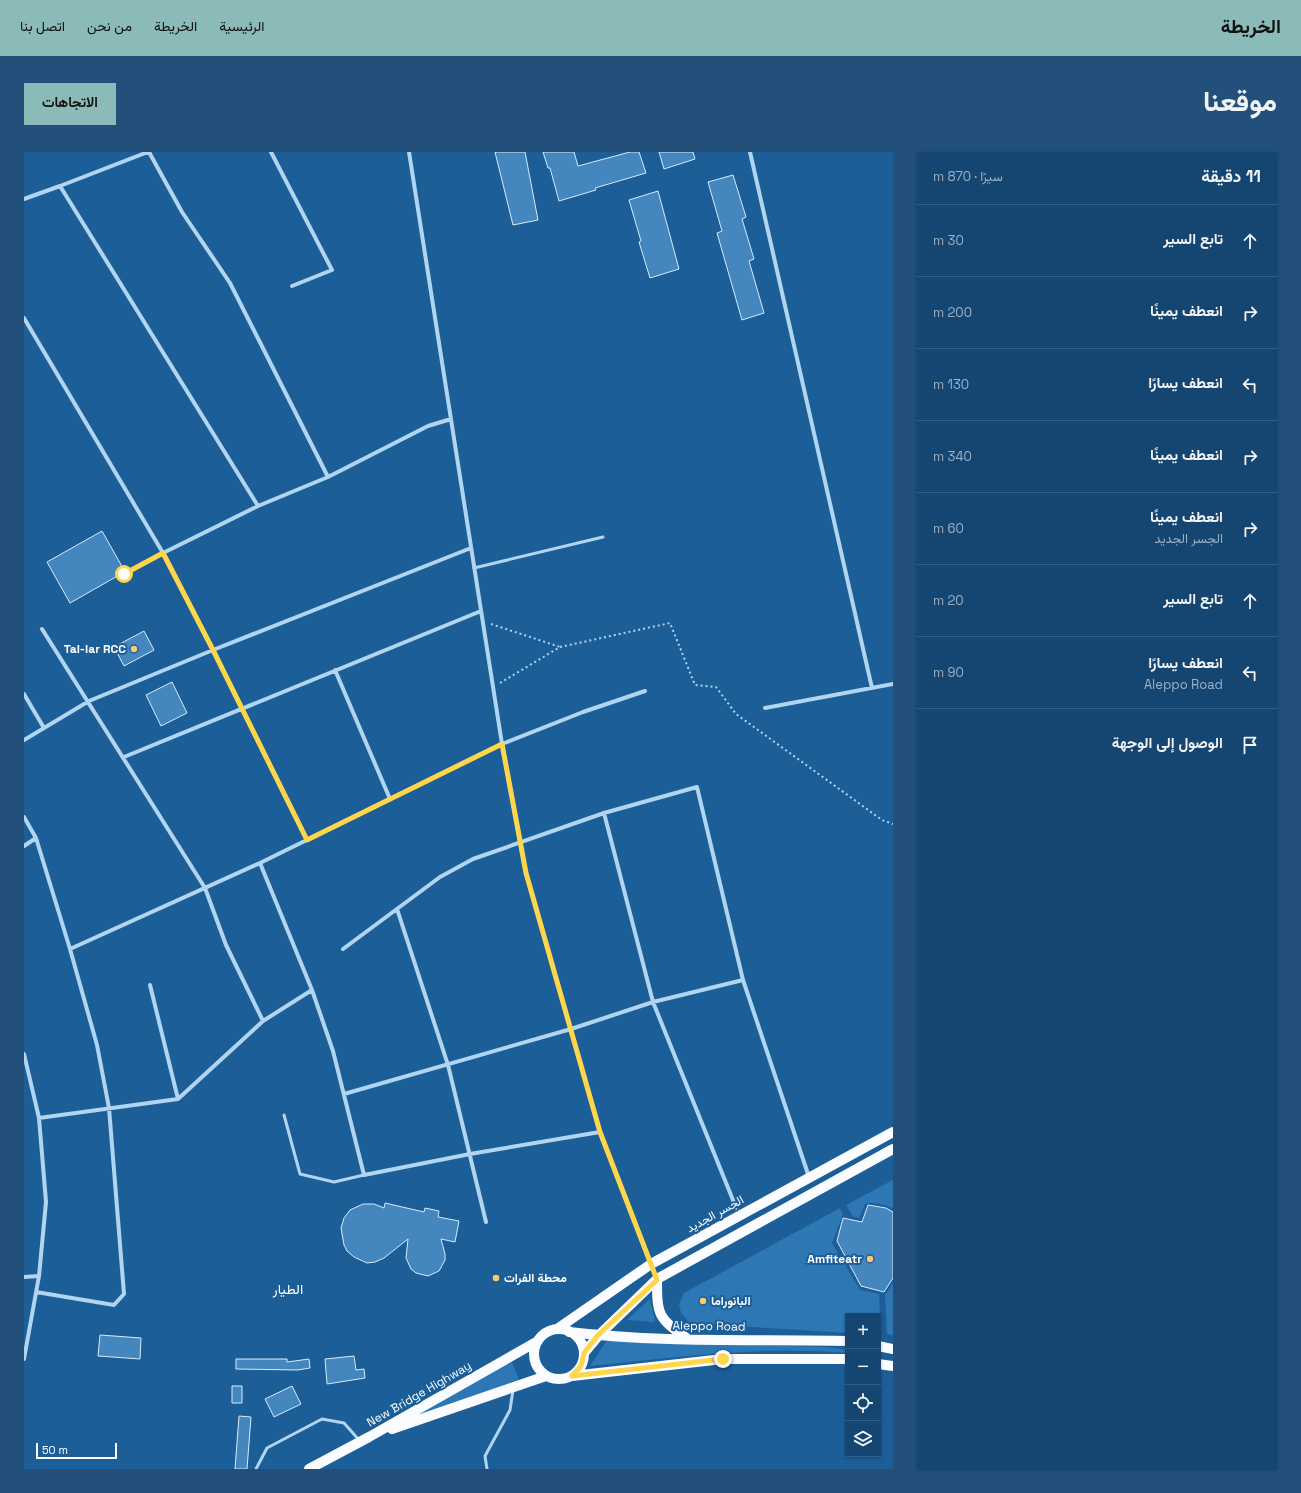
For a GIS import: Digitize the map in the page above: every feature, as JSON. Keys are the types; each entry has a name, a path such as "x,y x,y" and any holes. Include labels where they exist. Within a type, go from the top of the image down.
{"main road":[{"name":"الجسر الجديد","path":"556,1329 651,1264 893,1132"},
{"path":"572,1376 581,1366 584,1353 598,1335 657,1280 893,1149"},
{"path":"657,1280 657,1302 660,1313 666,1324 688,1339"},
{"path":"584,1353 579,1340 570,1332 556,1329 543,1335 534,1348 535,1360 540,1371 546,1376 559,1379 572,1376 723,1359 845,1359"},
{"name":"Aleppo Road","path":"570,1332 598,1335 688,1339 845,1341"},
{"name":"New Bridge Highway","path":"369,1437 538,1341"},
{"path":"881,1347 893,1349"},
{"path":"881,1364 893,1366"},
{"name":"New Bridge Highway","path":"369,1437 546,1376"},
{"path":"309,1469 369,1437"}],"street":[{"path":"24,198 149,152 182,212 230,283 328,477"},
{"path":"271,152 332,270 292,286"},
{"path":"409,152 502,744 526,873 600,1132 657,1280"},
{"path":"750,152 872,688"},
{"path":"60,186 258,506"},
{"path":"24,318 163,553 307,840"},
{"path":"24,329 29,327"},
{"path":"124,574 258,506 328,477 428,426 451,419"},
{"path":"24,740 89,701 213,650 471,548"},
{"path":"124,757 481,611"},
{"path":"42,629 89,701 205,888 226,945 263,1021"},
{"path":"335,670 390,799"},
{"path":"764,708 893,684"},
{"path":"70,949 260,863 502,744 583,712 645,691"},
{"path":"24,694 44,728"},
{"path":"343,949 440,877 473,860 604,813 696,787 744,980 809,1178"},
{"path":"604,813 653,1002 739,1216"},
{"path":"24,817 36,838 70,949 96,1045 109,1108 124,1294 114,1305 36,1292"},
{"path":"24,846 36,838"},
{"path":"260,863 312,990 333,1050 364,1175 470,1154 600,1132"},
{"path":"398,909 448,1065 486,1222"},
{"path":"344,1094 571,1029 653,1002 744,980"},
{"path":"150,985 178,1098"},
{"path":"39,1118 178,1098 263,1021 312,990"},
{"path":"24,1054 39,1118 46,1202 39,1276 24,1359"},
{"path":"24,1277 39,1276"}],"lane":[{"path":"474,568 603,537"},
{"path":"284,1115 300,1174 334,1182 364,1175"},
{"path":"487,1469 485,1456 510,1410 513,1388"},
{"path":"256,1469 267,1448 322,1419 344,1423 360,1442"}],"path":[{"path":"483,621 560,647"},
{"path":"493,687 560,647 670,623 695,685 716,688 736,714 882,820 893,824"}],"shaded area":[{"path":"893,1180 893,1208 868,1203 865,1204 859,1218 853,1217 846,1205"},
{"path":"840,1208 843,1214 832,1243 860,1290 879,1294 880,1313 845,1313 845,1333 689,1322 681,1313 679,1304 684,1293"},
{"path":"893,1283 893,1335 887,1334 885,1295"},
{"path":"650,1299 655,1322 627,1320"},
{"path":"607,1340 824,1347 845,1350 845,1353 784,1351 687,1356 590,1366"},
{"path":"512,1362 519,1380 408,1419"}],"building":[{"path":"495,152 525,152 538,220 513,225"},
{"path":"543,152 574,152 578,166 630,152 639,152 646,173 595,188 596,190 559,201 550,168 548,168"},
{"path":"659,152 693,152 695,159 664,169"},
{"path":"733,175 746,217 742,219 754,259 749,261 764,313 742,320 717,233 722,231 708,182"},
{"path":"658,191 679,269 650,278 639,242 641,241 629,200"},
{"path":"102,531 124,570 121,574 70,603 47,562"},
{"name":"Tai-iar RCC","path":"144,631 154,650 124,666 114,647"},
{"path":"172,682 187,713 161,726 146,695"},
{"path":"385,1203 424,1212 425,1208 439,1211 438,1217 459,1221 455,1242 441,1239 445,1260 439,1271 428,1276 416,1273 411,1269 406,1258 408,1239 384,1258 375,1262 367,1263 354,1257 347,1251 344,1245 341,1228 344,1218 350,1210 363,1204 374,1204 384,1208"},
{"name":"Amfiteatr","path":"868,1205 886,1208 893,1212 893,1278 884,1292 861,1286 837,1241 843,1218 862,1222"},
{"path":"100,1335 141,1338 140,1359 98,1356"},
{"path":"354,1356 356,1370 364,1369 365,1378 327,1384 325,1359"},
{"path":"236,1359 287,1359 287,1362 309,1359 310,1368 298,1370 236,1369"},
{"path":"232,1386 242,1386 242,1403 232,1403"},
{"path":"292,1386 301,1404 274,1417 265,1399"},
{"path":"239,1416 251,1417 247,1469 235,1469"}],"place":[{"name":"Tai-iar RCC","path":"134,649"},
{"name":"Amfiteatr","path":"870,1259"},
{"name":"محطة الفرات","path":"496,1278"},
{"name":"البانوراما","path":"703,1301"}],"district":[{"name":"الطيار","path":"288,1289"}],"route":[{"path":"124,574 163,553 307,840 502,744 526,873 600,1132 657,1280 598,1335 584,1353 581,1366 572,1376 723,1359"}]}
